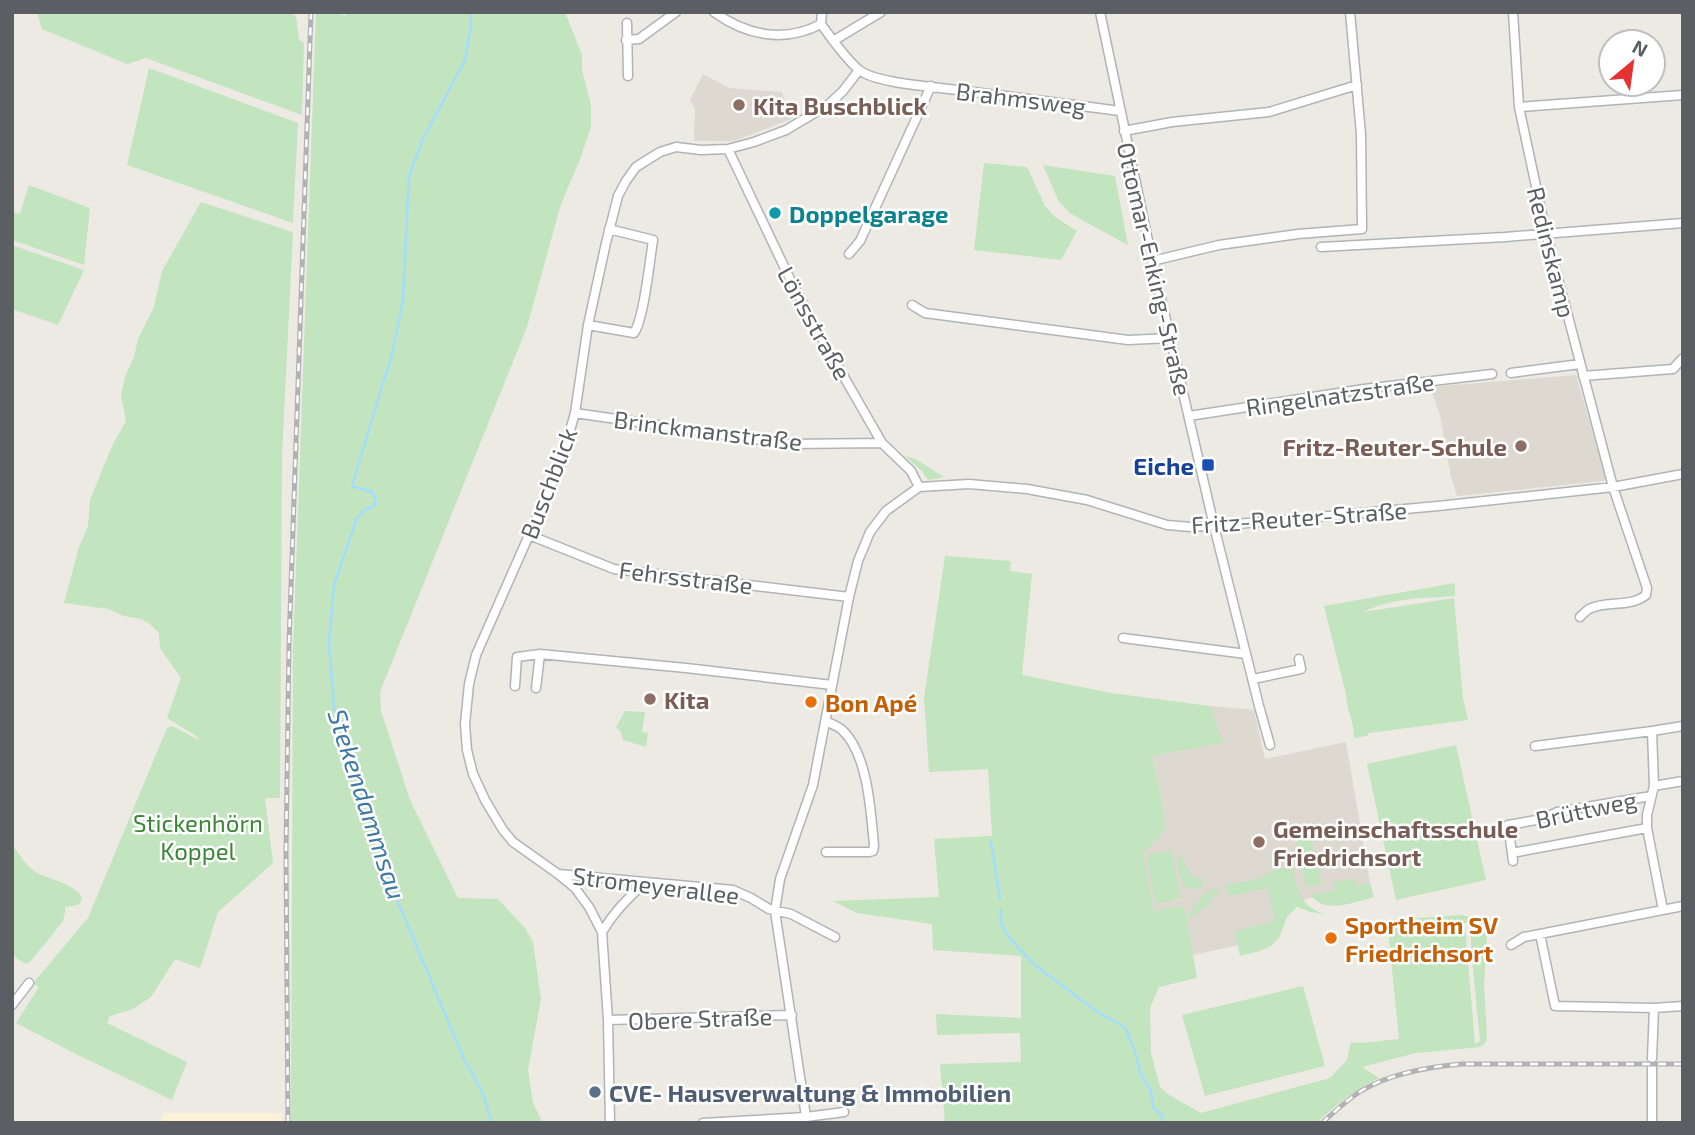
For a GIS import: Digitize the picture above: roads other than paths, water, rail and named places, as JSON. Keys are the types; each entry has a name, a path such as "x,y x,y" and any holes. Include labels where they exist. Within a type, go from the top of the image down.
{"street":[{"path":"626,40 639,39 676,12"},
{"path":"714,12 743,28 776,36 799,34 821,24"},
{"path":"822,12 821,24 859,70"},
{"path":"833,41 881,12"},
{"name":"Ottomar-Enking-Straße","path":"1100,12 1152,261 1214,526 1270,745"},
{"path":"1152,261 1219,245 1298,234 1362,229 1361,134 1350,12"},
{"name":"Redinskamp","path":"1513,12 1518,107 1546,233 1613,487 1647,592 1634,602 1591,608 1580,617"},
{"path":"627,23 628,76"},
{"name":"Brahmsweg","path":"859,70 881,79 1120,111"},
{"name":"Buschblick","path":"486,634 560,465 575,413 588,325 609,229 618,196 626,181 636,167 660,152 676,148 728,149 771,136 828,105 844,91 859,70"},
{"path":"1124,131 1171,122 1269,113 1357,85"},
{"path":"849,254 860,241 931,86"},
{"path":"1518,107 1683,94"},
{"name":"Lönsstraße","path":"728,149 817,330 883,443 911,471 919,487"},
{"path":"1321,247 1505,237 1683,223"},
{"path":"588,325 634,333 638,328 642,310 653,240 609,229"},
{"path":"1331,231 1331,246"},
{"path":"912,305 925,313 1128,340 1171,338"},
{"path":"1583,376 1673,369 1682,359"},
{"path":"1511,373 1580,363"},
{"name":"Ringelnatzstraße","path":"1189,416 1364,388 1492,374"},
{"name":"Brinckmanstraße","path":"575,413 789,444 883,443"},
{"name":"Fritz-Reuter-Straße","path":"919,487 969,484 1027,489 1087,500 1167,525 1214,526 1613,487 1683,474"},
{"path":"807,1120 775,911 780,879 813,785 858,561 870,532 886,511 919,487"},
{"name":"Fehrsstraße","path":"529,535 614,569 849,597"},
{"name":"Stromeyerallee","path":"486,634 476,655 469,684 465,724 467,750 473,774 485,800 513,842 558,874 733,890 775,911 791,914 835,937"},
{"path":"1124,638 1246,653"},
{"path":"515,686 517,657 540,654 832,685"},
{"path":"536,688 540,654"},
{"path":"1254,679 1301,669 1299,659"},
{"path":"826,721 840,728 851,740 860,758 870,801 874,846 869,852 826,852"},
{"path":"1535,746 1683,726"},
{"path":"1651,731 1654,786 1647,828 1663,910"},
{"path":"1654,786 1683,781"},
{"name":"Brüttweg","path":"1647,828 1513,857 1507,825 1542,819 1558,812 1651,796"},
{"path":"558,874 575,888 602,932 608,1020 610,1123"},
{"path":"602,932 611,916 646,882"},
{"path":"1511,945 1524,937 1683,906"},
{"path":"1540,934 1555,1006 1654,1009 1683,1006"},
{"path":"12,1005 29,983"},
{"path":"1653,1058 1654,1009"},
{"name":"Obere Straße","path":"608,1020 792,1015"},
{"path":"1652,1068 1652,1123"},
{"path":"703,1123 807,1120 844,1112"}],"waterway":[{"name":"Stekendammsau","path":"470,12 471,24 465,60 423,139 409,176 403,301 391,359 352,486 372,492 376,500 373,507 364,510 357,518 334,585 329,643 334,707 395,895 464,1059 483,1094 492,1123"},
{"path":"991,842 1000,899"},
{"path":"1001,910 1001,924 1010,939 1035,965 1096,1011 1125,1027 1141,1075 1151,1091 1153,1107 1162,1116 1162,1123"}],"railway":[{"path":"288,1123 286,853 289,643 311,12"},
{"path":"1322,1123 1351,1098 1373,1085 1397,1075 1436,1067 1462,1064 1683,1064"}],"place":[{"name":"Kita Buschblick","path":"739,105"},
{"name":"Doppelgarage","path":"775,213"},
{"name":"Fritz-Reuter-Schule","path":"1521,446"},
{"name":"Eiche","path":"1208,465"},
{"name":"Kita","path":"650,699"},
{"name":"Bon Apé","path":"811,702"},
{"name":"Gemeinschaftsschule Friedrichsort","path":"1259,842"},
{"name":"Sportheim SV Friedrichsort","path":"1331,938"},
{"name":"CVE- Hausverwaltung & Immobilien","path":"595,1092"}],"park label":[{"name":"Stickenhörn Koppel","path":"198,836"}]}
